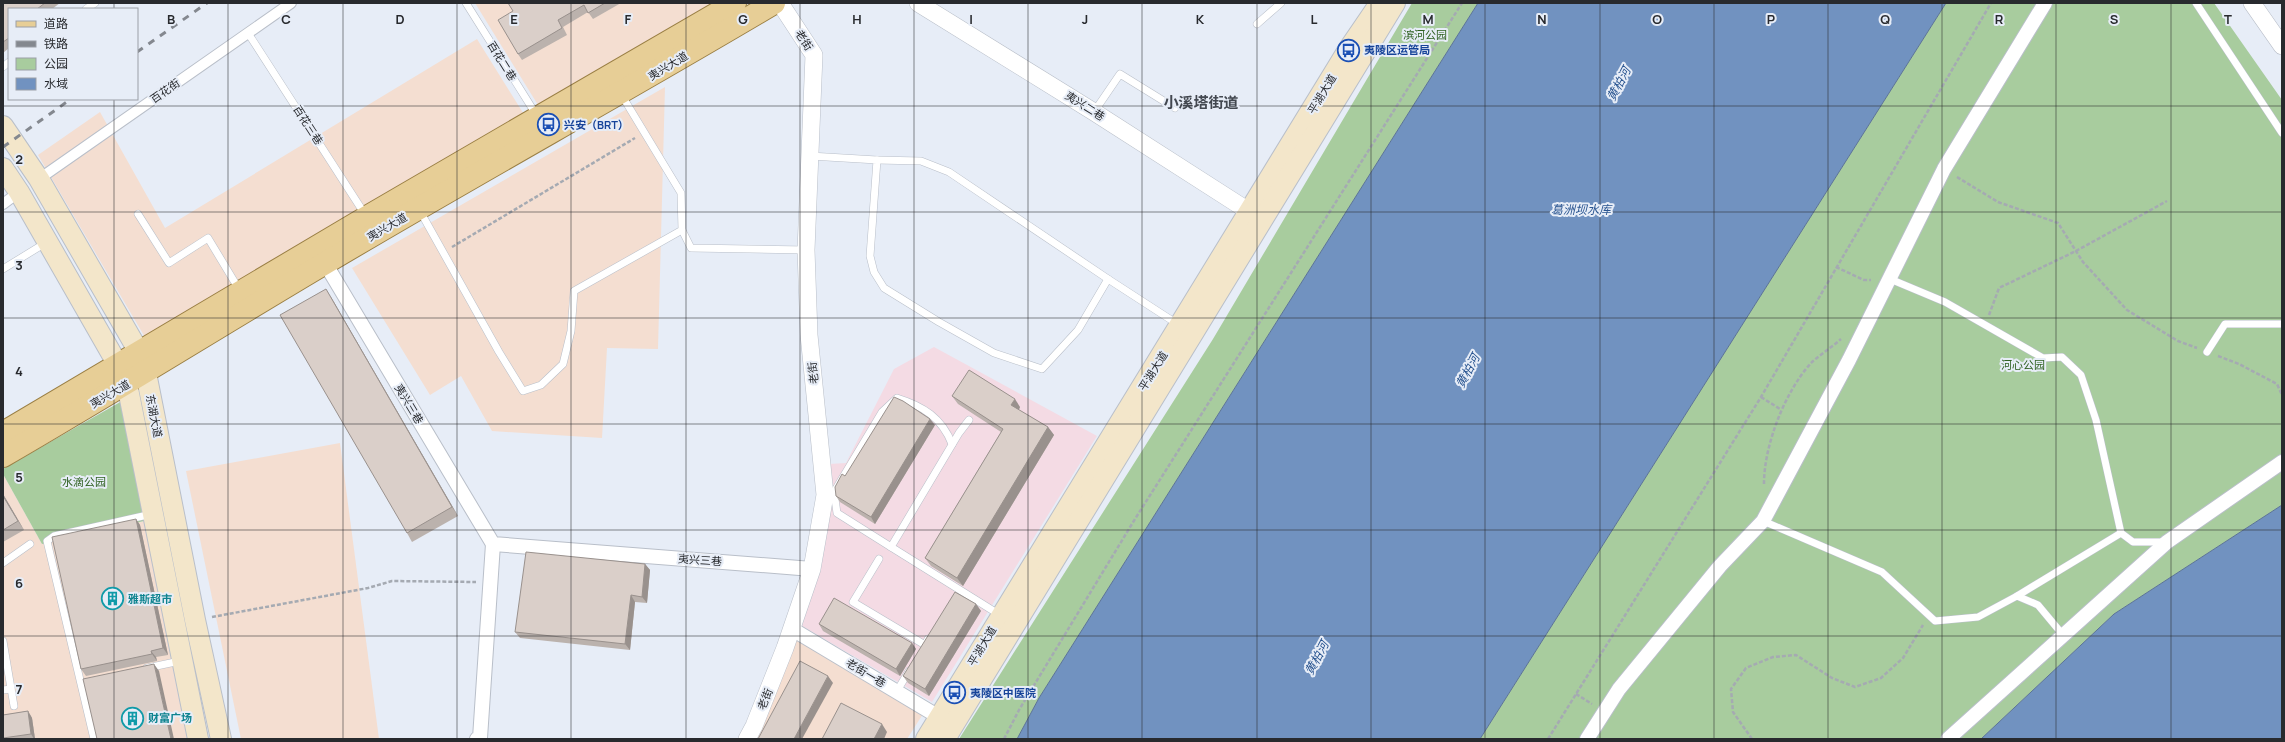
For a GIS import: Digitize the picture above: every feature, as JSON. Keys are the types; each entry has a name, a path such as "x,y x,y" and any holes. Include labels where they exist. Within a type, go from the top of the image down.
{"main road":[{"name":"夷兴大道","path":"3,456 122,375 139,352 367,217 735,3"},
{"name":"夷兴大道","path":"3,433 122,375 146,373 325,263 621,94 774,3"},
{"name":"平湖大道","path":"926,739 1181,326 1348,50 1380,3"},
{"name":"平湖大道","path":"945,739 1395,3"},
{"name":"东湖大道","path":"3,126 39,179 139,352 146,373 195,620 222,739"},
{"name":"东湖大道","path":"3,168 19,192 122,375 153,514 198,739"}],"street":[{"name":"百花街","path":"39,179 291,3"},
{"name":"老街","path":"746,739 754,726 792,629 812,569 825,495 809,334 806,250 814,55 780,3"},
{"name":"夷兴二巷","path":"918,3 1094,112 1250,212"},
{"path":"1587,739 1619,689 1720,566 1763,521 1849,360 1944,169 2044,3"},
{"path":"2252,3 2282,46"},
{"path":"3,204 19,192"},
{"name":"夷兴三巷","path":"325,263 493,544 812,569"},
{"path":"1948,739 2167,542 2282,462"},
{"path":"479,739 493,544"},
{"name":"老街一巷","path":"792,629 940,717"}],"lane":[{"name":"百花二巷","path":"466,3 538,118"},
{"path":"1257,24 1281,3"},
{"path":"2196,3 2282,133"},
{"name":"百花三巷","path":"248,33 367,217"},
{"path":"1094,112 1120,74 1175,108"},
{"path":"621,94 646,132 681,193 682,230 691,248 806,250"},
{"path":"810,156 921,161 949,172 1108,279 1181,326"},
{"path":"877,160 870,256 874,272 884,288 939,322 994,352 1042,369 1078,330 1108,279"},
{"path":"419,208 442,252 523,391 541,385 563,364 571,331 574,291 682,230"},
{"path":"138,214 169,263 208,238 241,292"},
{"path":"3,269 47,242"},
{"path":"1890,279 1945,302 2043,358 2062,357 2081,375 2096,420 2121,533 2133,542 2167,542"},
{"path":"2207,352 2225,324 2282,324"},
{"path":"952,444 946,428 936,419 913,403 898,398 882,412 834,492 837,513 891,547 957,592 1001,616"},
{"path":"891,547 952,444 969,420"},
{"path":"94,739 83,681 47,542 54,536 153,514"},
{"path":"1763,521 1882,572 1935,621 1978,617 2017,596 2121,533"},
{"path":"3,563 30,544"},
{"path":"880,559 853,602 923,648 932,632"},
{"path":"2017,596 2038,605 2063,635"},
{"path":"3,641 14,706"},
{"path":"138,670 182,660"},
{"path":"897,691 913,665"},
{"path":"3,690 11,689"}],"path":[{"path":"1004,739 1019,710 1135,519 1462,3"},
{"path":"1548,739 1760,396 1991,3"},
{"path":"442,252 646,132"},
{"path":"1944,169 1998,202 2058,223 2083,262 2127,310 2178,341 2239,364 2277,384 2282,395"},
{"path":"1986,325 1999,288 2076,251 2167,201"},
{"path":"1836,267 1864,280 1890,279"},
{"path":"1764,491 1764,468 1780,409 1812,363 1842,338"},
{"path":"1760,396 1780,409"},
{"path":"195,620 368,588 392,581 490,582"},
{"path":"1752,739 1733,712 1731,689 1746,668 1773,657 1796,655 1832,678 1855,687 1881,678 1903,658 1928,616"}],"shaded area":[{"path":"475,3 713,3 538,105"},
{"path":"477,39 525,116 146,339 38,155 100,112 165,228"},
{"path":"665,87 658,349 607,348 602,438 492,431 461,376 430,395 352,268"},
{"path":"934,347 1097,436 932,702 802,626 819,567 829,464 846,463 894,369"},
{"path":"340,443 379,739 241,739 186,471"},
{"path":"3,474 42,544 144,521 187,739 3,739"},
{"path":"796,639 923,714 907,739 751,739"}],"green space":[{"name":"滨河公园","path":"1412,3 1478,3 1039,698 1017,739 959,739 1213,339"},
{"name":"河心公园","path":"1946,3 2214,3 2282,100 2282,505 2114,614 1981,739 1480,739"},
{"name":"水滴公园","path":"122,401 144,521 42,544 3,474 3,469"}],"water":[{"name":"葛洲坝水库","path":"1478,3 1946,3 1480,739 1017,739 1039,698"},
{"path":"2282,505 2282,739 1981,739 2114,614"}],"building":[{"path":"3,3 45,3 38,8 8,8 8,39 3,42"},
{"path":"508,3 605,3 588,13 584,5 558,20 562,28 518,54 498,20 513,11"},
{"path":"326,289 452,507 407,533 280,315"},
{"path":"969,370 1015,399 1011,405 1048,427 957,578 925,558 1003,429 952,396"},
{"path":"894,397 903,401 930,419 871,517 836,496 835,487 842,474 845,476"},
{"path":"3,496 18,521 3,530"},
{"name":"雅斯超市","path":"136,519 163,648 151,651 152,654 81,669 52,537"},
{"path":"526,552 645,564 642,597 631,595 625,644 515,632"},
{"path":"955,592 976,604 925,689 903,676"},
{"path":"834,598 912,643 896,669 819,624"},
{"path":"800,661 828,676 794,739 758,739"},
{"name":"财富广场","path":"154,664 171,739 97,739 83,679"},
{"path":"841,703 882,724 874,739 822,739"},
{"path":"28,711 31,734 3,738 3,715"}],"railway":[{"path":"138,51 207,3"},
{"path":"3,147 70,100"}],"place":[{"name":"夷陵区运管局","path":"1348,50"},
{"name":"兴安（BRT）","path":"549,125"},
{"name":"雅斯超市","path":"112,599"},
{"name":"夷陵区中医院","path":"954,693"},
{"name":"财富广场","path":"132,718"}],"district":[{"name":"小溪塔街道","path":"1201,103"}],"water label":[{"name":"黄柏河","path":"1619,84"},
{"name":"黄柏河","path":"1468,371"},
{"name":"黄柏河","path":"1317,658"}]}
